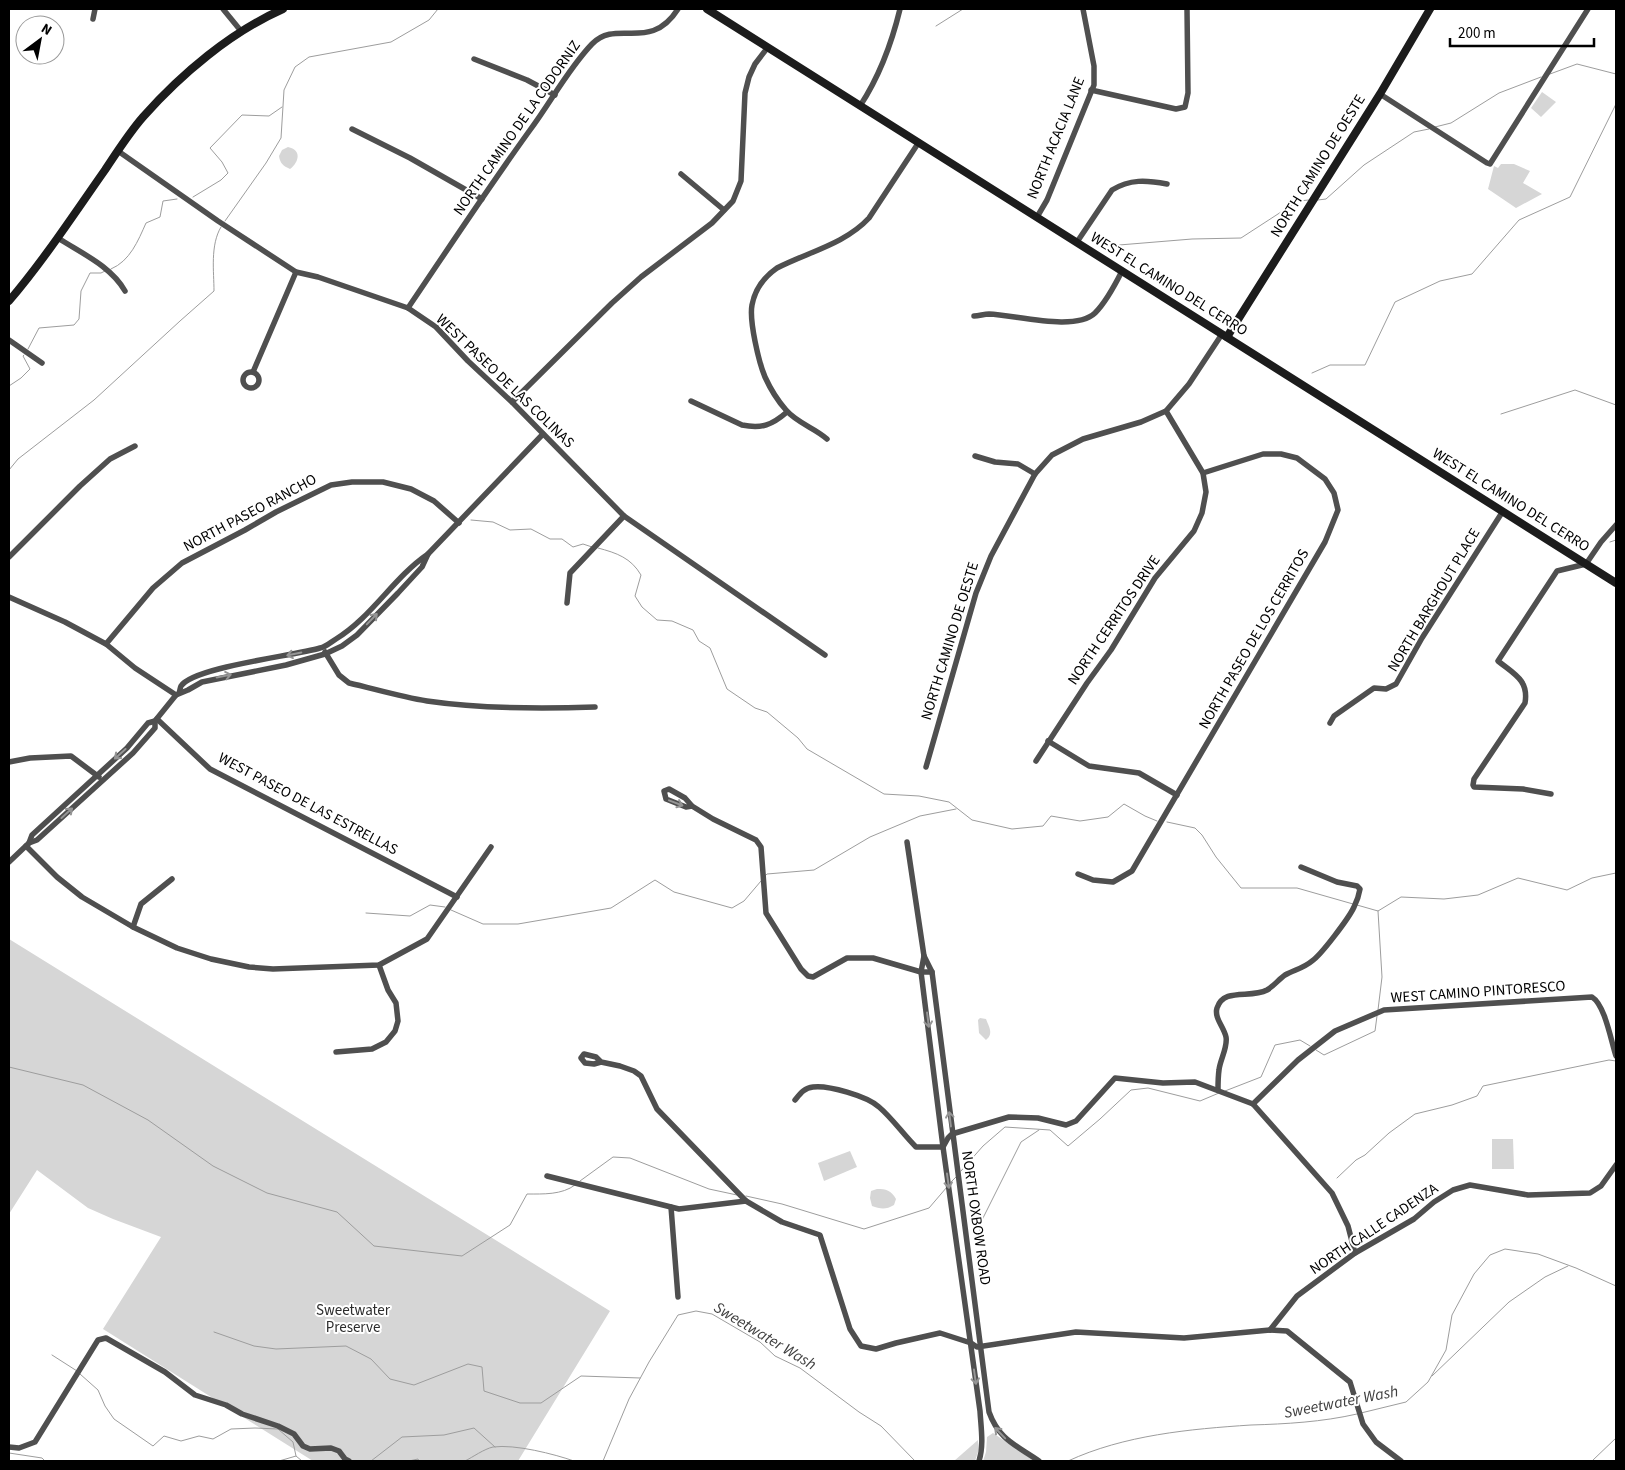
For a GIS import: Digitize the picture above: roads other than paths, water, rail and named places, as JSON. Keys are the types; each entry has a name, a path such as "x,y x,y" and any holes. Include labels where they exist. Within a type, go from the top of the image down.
{"street":[{"path":"93,20 95,9"},
{"path":"222,9 241,31"},
{"path":"9,301 58,238 143,118 210,54 241,31 283,9"},
{"name":"NORTH CAMINO DE LA CODORNIZ","path":"408,308 482,199 594,42 606,34 637,34 659,29 678,9"},
{"name":"WEST EL CAMINO DEL CERRO","path":"707,9 1616,583"},
{"path":"860,106 870,91 882,63 900,9"},
{"name":"NORTH ACACIA LANE","path":"1036,217 1047,200 1095,78 1083,9"},
{"path":"1091,90 1176,109 1185,108 1188,93 1187,9"},
{"name":"NORTH CAMINO DE OESTE","path":"926,767 976,592 991,556 1035,474 1052,455 1083,439 1141,422 1166,411 1189,384 1224,335 1380,94 1430,9"},
{"path":"1380,94 1490,164 1588,9"},
{"path":"512,402 612,303 641,277 712,223 733,201 741,181 745,93 755,64 768,47"},
{"path":"474,59 527,80 555,95"},
{"path":"352,129 410,158 482,199"},
{"path":"827,439 787,412 765,376 753,328 752,306 759,285 768,274 777,268 839,241 861,227 869,218 919,142"},
{"name":"WEST PASEO DE LAS COLINAS","path":"118,151 218,221 296,272 318,277 408,308 436,327 624,516 825,655"},
{"path":"681,174 724,210"},
{"path":"1077,242 1112,190 1121,184 1139,180 1167,184"},
{"path":"58,238 108,271 118,279 125,291"},
{"path":"974,316 988,314 1078,322 1094,314 1103,303 1122,271"},
{"path":"253,372 296,272"},
{"path":"9,340 42,363"},
{"path":"691,401 742,425 751,427 774,423 787,412"},
{"name":"NORTH CERRITOS DRIVE","path":"1036,761 1111,650 1155,578 1194,531 1202,513 1206,492 1203,473 1166,411"},
{"path":"28,845 32,835 127,748 148,723 156,720 177,694 214,678 286,664 342,646 357,635 422,567 428,554 543,434"},
{"path":"9,557 80,486 110,459 135,446"},
{"name":"NORTH PASEO DE LOS CERRITOS","path":"1078,874 1093,880 1113,882 1132,871 1325,542 1338,510 1334,493 1325,479 1297,458 1281,454 1263,454 1203,473"},
{"path":"975,456 995,462 1018,464 1035,474"},
{"name":"NORTH PASEO RANCHO","path":"106,644 152,588 182,563 276,512 331,486 352,482 383,482 411,489 434,501 459,523"},
{"name":"NORTH BARGHOUT PLACE","path":"1330,723 1334,716 1374,688 1386,689 1396,684 1425,634 1503,511"},
{"path":"567,603 570,573 624,516"},
{"path":"1551,794 1523,789 1474,787 1473,781 1525,703 1523,680 1498,661 1557,571 1586,564 1601,542 1616,525"},
{"path":"9,597 65,622 106,644 135,668 177,694"},
{"path":"324,651 338,675 349,683 425,701 463,705 534,708 594,707"},
{"path":"9,862 28,845 37,840 132,753 155,728 156,720"},
{"name":"WEST PASEO DE LAS ESTRELLAS","path":"156,720 210,769 457,897"},
{"path":"1048,741 1089,766 1140,772 1177,795"},
{"path":"9,762 67,755 75,758 103,780"},
{"path":"692,806 756,840 761,847 766,913 801,969 808,976 813,977 847,958 873,958 921,972 932,972"},
{"name":"NORTH OXBOW ROAD","path":"907,842 924,956 932,972 989,1412 994,1426 1002,1436 1040,1461"},
{"path":"28,845 57,877 82,897 133,927 177,948 212,959 273,970 379,965 427,939 491,847"},
{"path":"1218,1090 1218,1072 1226,1038 1217,1015 1217,1010 1222,1000 1225,996 1232,994 1250,995 1266,990 1276,984 1283,976 1310,963 1318,957 1353,909 1358,899 1360,889 1357,886 1337,882 1301,867"},
{"path":"133,927 141,904 172,879"},
{"name":"NORTH OXBOW ROAD","path":"924,956 921,972 943,1147 980,1411 982,1440 979,1461"},
{"path":"336,1052 372,1049 386,1042 395,1031 398,1021 396,1003 388,990 379,965"},
{"name":"WEST CAMINO PINTORESCO","path":"1253,1104 1298,1060 1335,1031 1384,1010 1592,998 1597,1000 1603,1011 1616,1056"},
{"path":"601,1062 627,1068 641,1076 657,1109 746,1201 782,1222 820,1234 850,1329 861,1346 876,1349 940,1333 971,1342 977,1348 1076,1332 1184,1338 1270,1330 1287,1331 1350,1382 1363,1424 1376,1442 1401,1461"},
{"path":"795,1100 802,1091 812,1087 829,1088 860,1096 878,1106 916,1146 943,1147 952,1134 1009,1116 1038,1118 1066,1125 1076,1121 1115,1078 1163,1083 1195,1082 1253,1104 1332,1193 1348,1226 1355,1253"},
{"name":"NORTH CALLE CADENZA","path":"1270,1330 1297,1296 1355,1253 1414,1219 1434,1202 1453,1190 1470,1186 1528,1195 1590,1193 1601,1186 1616,1165"},
{"path":"547,1176 679,1209 746,1201"},
{"path":"671,1207 678,1297"},
{"path":"9,1447 18,1448 35,1442 98,1340 106,1338 165,1372 195,1395 278,1426 294,1434 303,1446 310,1449 331,1448 339,1451 349,1461"}],"waterway":[{"path":"225,221 266,163 281,138 284,90 295,67 309,57 391,42 429,20 438,9"},
{"path":"936,26 963,9"},
{"path":"1550,74 1577,64 1616,74"},
{"path":"1435,127 1451,123 1499,93 1541,77"},
{"path":"1312,373 1330,365 1365,365 1395,302 1440,281 1472,274 1519,220 1570,197 1616,104"},
{"path":"193,197 221,180 228,173 222,162 210,148 242,115 269,116 282,107"},
{"path":"1318,200 1326,199 1364,165 1414,132 1429,129"},
{"path":"111,269 128,256 146,223 160,217 163,201 177,199"},
{"path":"1119,245 1192,239 1241,238 1298,201 1309,200"},
{"path":"9,470 18,459 94,400 214,291 214,250 221,227"},
{"path":"28,349 39,328 74,325 79,319 81,291 90,273 105,271"},
{"path":"9,386 30,369 24,355"},
{"path":"1501,414 1575,390 1616,405"},
{"path":"471,520 493,522 510,530 531,529 550,539 562,539 573,547 583,544 592,547"},
{"path":"1610,542 1616,540"},
{"path":"598,548 623,557 637,569 641,575 635,596 642,607 657,620 672,621 693,630 699,641 710,648 727,689 755,708 767,712 798,738 807,749 884,794 919,796 949,802 972,820 1012,829 1043,826 1051,816 1080,821 1108,817 1124,804 1157,821"},
{"path":"765,876 767,874 814,870 870,837 920,816 956,809"},
{"path":"1167,822 1195,828 1241,888 1297,888 1353,904"},
{"path":"1357,905 1378,911 1401,897 1444,899 1478,895 1518,878 1567,890 1592,878 1616,873"},
{"path":"451,910 483,924 518,924 611,908 655,880 674,892 732,908 744,901 761,881"},
{"path":"366,913 410,916 430,905 445,907"},
{"path":"1378,911 1382,977 1378,1010"},
{"path":"1316,1050 1324,1055 1375,1031 1377,1016"},
{"path":"1225,1091 1261,1077 1275,1045 1300,1040 1310,1046"},
{"path":"1337,1178 1356,1160 1365,1155 1389,1133 1415,1114 1452,1105 1477,1096 1483,1086 1609,1060 1616,1061"},
{"path":"9,1067 83,1085 148,1120 213,1166 267,1193 337,1212 374,1246 462,1256 510,1225 527,1194 546,1194 564,1191 575,1185"},
{"path":"961,1171 983,1146 1005,1127 1050,1130 1068,1146 1131,1090 1148,1088 1200,1101 1219,1093"},
{"path":"977,1245 982,1220 1021,1142 1039,1130"},
{"path":"580,1181 613,1157 630,1158 709,1189 737,1195"},
{"path":"951,1182 957,1176"},
{"path":"746,1196 782,1204 864,1229 929,1208 947,1187"},
{"name":"Sweetwater Wash","path":"1361,1413 1406,1402 1428,1382 1446,1350 1452,1315 1474,1274 1490,1255 1505,1249 1538,1254 1616,1286"},
{"path":"1432,1376 1509,1302 1545,1277 1568,1266"},
{"name":"Sweetwater Wash","path":"603,1461 629,1399 678,1315 696,1311 712,1314 760,1342 775,1356 800,1368 881,1426 915,1461"},
{"path":"214,1332 254,1346 276,1349 346,1346 371,1359 390,1379 414,1385 468,1364 482,1367 484,1391 520,1403 541,1403 581,1376 640,1378"},
{"path":"52,1355 77,1371"},
{"path":"80,1374 98,1390 105,1406 114,1419 153,1446 164,1436 181,1441 199,1436 213,1439 231,1429 278,1429 293,1442 296,1456"},
{"name":"Sweetwater Wash","path":"1068,1461 1089,1452 1134,1439 1181,1431 1304,1422 1357,1414"},
{"path":"371,1461 402,1437 444,1435 474,1428 495,1447"},
{"path":"1592,1461 1616,1438"},
{"name":"Sweetwater Wash","path":"465,1461 482,1451 502,1446 534,1450 574,1461"},
{"path":"9,1453 42,1458 45,1461"},
{"path":"279,1461 296,1456 302,1461"},
{"name":"Sweetwater Wash","path":"409,1461 418,1459 419,1461"},
{"path":"351,1461 356,1461"}],"park label":[{"name":"Sweetwater Preserve","path":"353,1318"}]}
